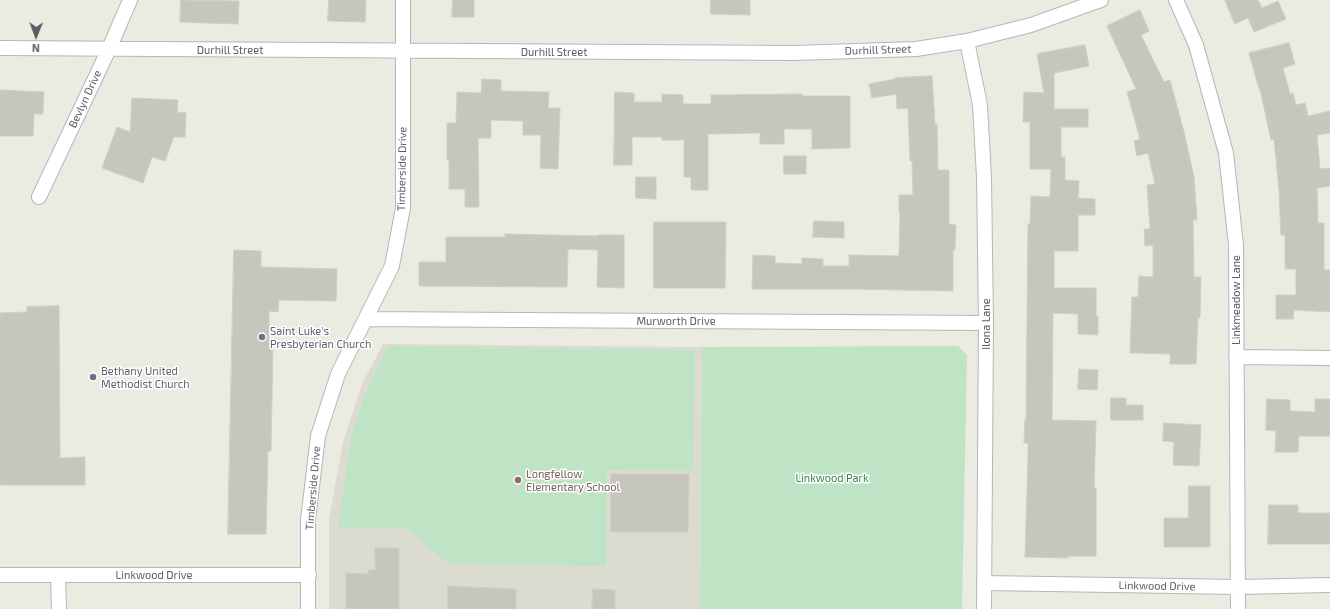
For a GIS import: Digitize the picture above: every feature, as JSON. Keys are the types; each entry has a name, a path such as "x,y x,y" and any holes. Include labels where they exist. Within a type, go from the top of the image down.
{"street":[{"name":"Bevlyn Drive","path":"39,196 109,49 130,0"},
{"name":"Timberside Drive","path":"308,609 308,520 318,436 338,374 392,266 403,208 403,0"},
{"name":"Durhill Street","path":"0,48 795,53 916,49 967,41 1031,25 1101,0"},
{"name":"Linkmeadow Lane","path":"1176,0 1196,45 1226,153 1236,245 1238,609"},
{"name":"Ilona Lane","path":"967,41 980,105 984,177 986,323 984,609"},
{"name":"Murworth Drive","path":"366,319 986,323"},
{"path":"1236,357 1330,358"},
{"name":"Linkwood Drive","path":"0,574 309,575"},
{"path":"58,575 59,609"},
{"name":"Linkwood Drive","path":"984,584 1239,587 1330,586"}],"shaded area":[{"name":"Longfellow Elementary School","path":"383,344 702,347 700,609 329,609 329,519 343,442 362,384"}],"green space":[{"name":"Longfellow Elementary School","path":"388,346 695,350 693,471 607,470 606,566 449,564 408,529 338,527 352,433 368,388"},
{"name":"Linkwood Park","path":"958,346 967,355 962,609 700,609 702,347"}],"building":[{"path":"181,0 239,1 238,24 180,22"},
{"path":"329,0 366,0 365,22 328,21"},
{"path":"453,0 474,0 474,17 452,17"},
{"path":"711,0 750,0 750,15 711,14"},
{"path":"1225,0 1258,0 1262,8 1278,1 1286,19 1254,32 1248,18 1235,24"},
{"path":"1140,10 1149,31 1141,35 1164,82 1170,80 1194,177 1197,220 1193,220 1194,277 1201,277 1200,318 1198,318 1196,364 1170,364 1170,354 1130,353 1132,297 1138,297 1139,276 1153,277 1153,245 1145,246 1144,229 1150,229 1147,185 1155,184 1148,153 1137,156 1134,141 1140,139 1127,92 1136,89 1107,26"},
{"path":"1289,43 1295,64 1283,68 1290,94 1293,93 1296,105 1305,103 1308,116 1330,111 1330,133 1317,135 1320,169 1330,168 1330,186 1317,188 1318,223 1324,223 1324,270 1330,270 1330,312 1294,310 1293,319 1276,319 1276,295 1296,295 1296,269 1285,269 1285,235 1281,235 1279,190 1274,139 1271,140 1260,89 1249,53"},
{"path":"1085,45 1089,66 1054,73 1054,109 1088,109 1088,127 1061,127 1061,157 1065,157 1065,180 1079,181 1078,198 1095,199 1095,215 1078,215 1078,251 1054,251 1054,288 1096,288 1098,335 1078,334 1078,314 1053,313 1052,420 1096,421 1094,488 1096,488 1096,556 1068,556 1068,558 1025,557 1028,458 1028,443 1024,443 1026,420 1028,224 1030,224 1031,196 1050,197 1051,169 1030,169 1030,122 1023,122 1024,92 1044,93 1037,54"},
{"path":"932,76 935,124 937,124 938,170 949,170 949,224 956,225 955,250 953,250 953,291 752,289 753,255 775,256 775,263 802,264 802,258 823,259 823,266 849,266 849,255 899,256 899,195 913,195 908,108 897,109 896,94 872,98 869,84 895,78"},
{"path":"482,79 501,80 501,91 549,92 548,108 560,108 558,169 540,168 541,135 523,135 523,121 491,120 491,138 478,138 479,207 465,207 465,189 449,189 447,123 456,123 457,92 481,93"},
{"path":"0,90 44,92 43,114 34,114 33,136 0,136"},
{"path":"615,92 634,93 634,102 662,102 662,94 683,95 683,104 711,104 711,95 802,94 802,96 850,96 850,148 812,149 812,129 784,129 784,144 760,144 760,133 708,134 708,190 691,190 691,177 684,177 684,140 662,140 662,137 632,137 632,165 614,165"},
{"path":"132,98 178,100 177,112 186,113 185,137 174,137 165,161 152,157 143,183 102,168 117,127 130,132"},
{"path":"784,156 806,156 806,174 784,174"},
{"path":"636,177 656,177 656,199 636,198"},
{"path":"814,221 844,222 844,238 813,237"},
{"path":"654,222 726,222 725,288 654,288"},
{"path":"505,234 598,236 624,235 624,288 597,287 598,250 568,249 567,287 419,286 419,262 446,262 446,237 505,237"},
{"path":"234,250 261,251 261,267 337,269 336,301 279,300 278,312 269,311 269,342 273,342 271,451 268,451 266,534 228,534"},
{"path":"59,306 60,458 85,457 85,485 0,485 0,313 27,312 27,307"},
{"path":"1079,369 1098,370 1097,390 1078,389"},
{"path":"1111,398 1126,398 1126,405 1143,405 1143,420 1111,420"},
{"path":"1267,399 1290,400 1290,411 1315,412 1315,399 1330,399 1330,436 1299,436 1298,452 1275,452 1276,431 1266,430"},
{"path":"1164,423 1201,425 1199,466 1173,465 1174,442 1163,441"},
{"path":"611,474 689,474 688,532 611,532"},
{"path":"1189,486 1210,486 1210,547 1164,547 1164,518 1188,518"},
{"path":"1269,505 1298,505 1298,513 1330,513 1330,544 1268,544"},
{"path":"375,548 399,548 399,609 346,609 346,573 368,574 368,570 375,570"},
{"path":"448,586 516,589 516,609 448,609"},
{"path":"593,589 615,590 615,609 592,609"}],"place":[{"name":"Saint Luke's Presbyterian Church","path":"262,337"},
{"name":"Bethany United Methodist Church","path":"93,377"},
{"name":"Longfellow Elementary School","path":"518,480"}]}
